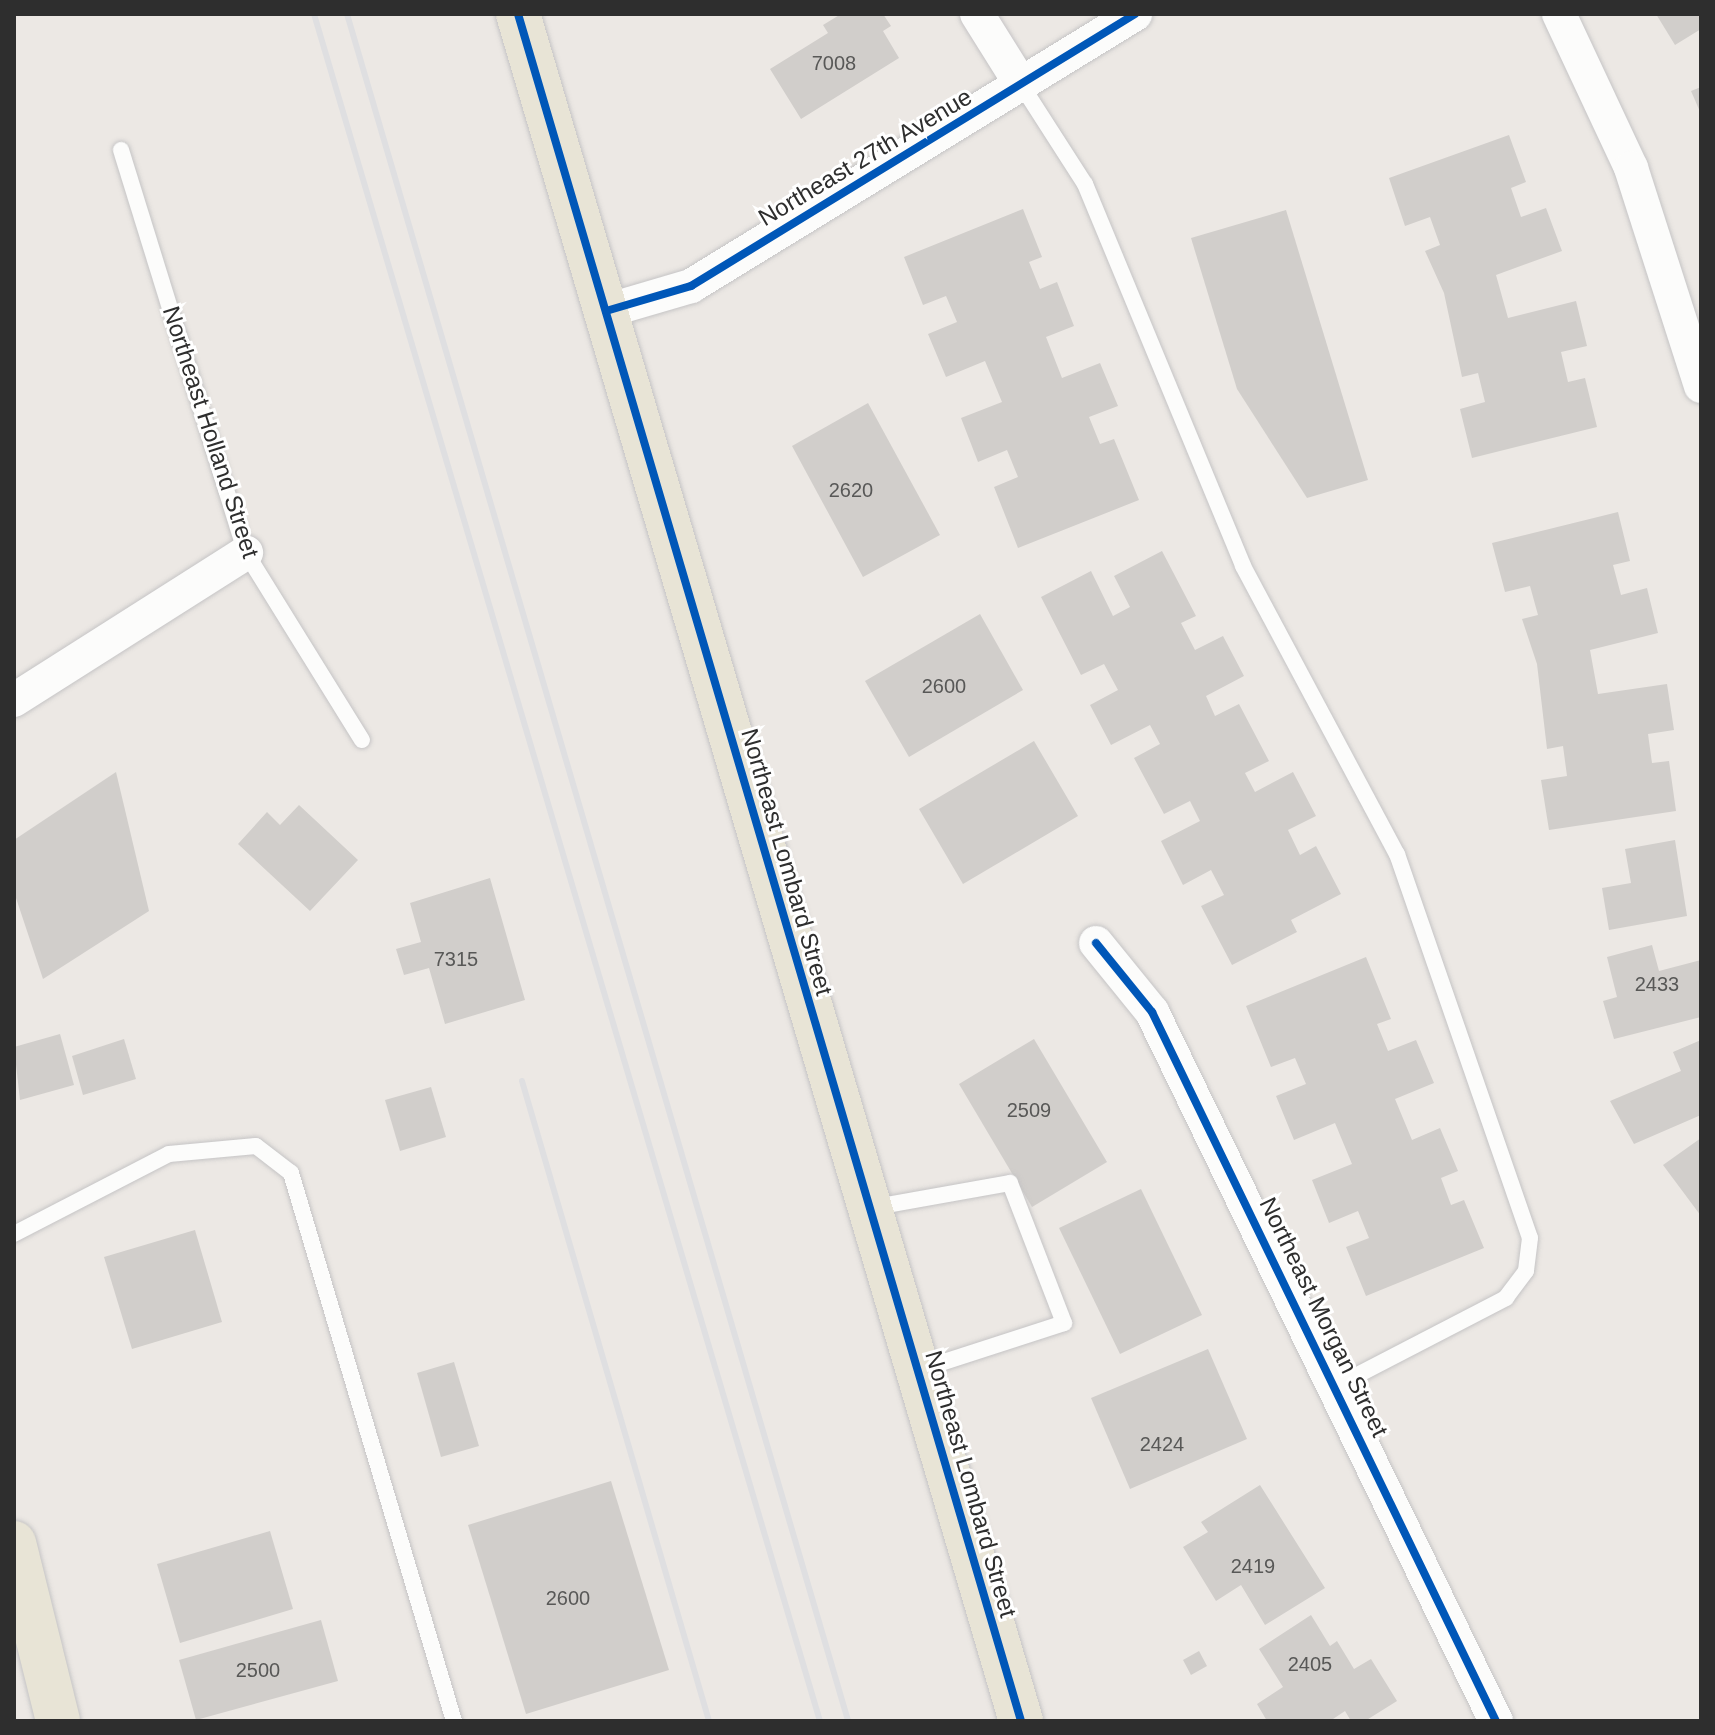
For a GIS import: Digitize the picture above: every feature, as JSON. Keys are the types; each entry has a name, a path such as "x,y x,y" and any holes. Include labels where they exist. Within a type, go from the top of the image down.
{"main road":[{"name":"Northeast Lombard Street","path":"518,14 1021,1721"},
{"path":"14,1543 58,1721"}],"street":[{"path":"977,14 1022,86"},
{"name":"Northeast 27th Avenue","path":"606,311 691,286 1135,14"},
{"path":"1559,14 1631,168 1701,386"},
{"path":"14,700 246,553"},
{"name":"Northeast Morgan Street","path":"1096,943 1152,1012 1496,1721"}],"lane":[{"path":"1022,86 1085,184 1243,566 1397,854 1530,1238 1526,1271 1506,1298 1336,1386"},
{"name":"Northeast Holland Street","path":"121,150 246,553 362,740"},
{"path":"14,1234 169,1154 256,1146 291,1173 454,1721"},
{"path":"869,1208 1010,1183 1064,1323 917,1371"}],"building":[{"path":"841,14 883,14 891,26 883,31 899,58 801,119 770,69 828,33 823,25"},
{"path":"1656,14 1701,14 1701,29 1675,45"},
{"path":"1701,87 1701,114 1691,91"},
{"path":"1509,135 1526,182 1511,188 1521,217 1546,208 1562,251 1496,275 1508,318 1576,301 1587,346 1561,352 1568,382 1585,378 1597,427 1472,458 1460,409 1485,402 1478,373 1462,377 1444,293 1425,251 1440,245 1430,217 1405,226 1389,178"},
{"path":"1023,209 1042,257 1029,262 1040,289 1057,282 1074,326 1046,337 1062,378 1100,363 1118,406 1089,417 1100,444 1114,439 1139,500 1018,548 994,487 1018,477 1007,450 978,462 961,418 1002,402 985,361 946,377 928,334 957,322 946,296 923,305 904,257"},
{"path":"1286,210 1368,480 1307,498 1237,389 1191,238"},
{"path":"868,403 940,535 863,577 792,446"},
{"path":"1618,512 1630,561 1613,565 1621,595 1647,588 1658,633 1590,650 1598,694 1667,684 1674,730 1648,734 1652,763 1669,761 1676,811 1549,830 1541,780 1567,776 1563,746 1547,749 1537,664 1522,619 1538,615 1530,586 1505,592 1492,543"},
{"path":"1162,551 1196,616 1181,623 1195,650 1223,636 1244,676 1206,696 1215,716 1239,704 1269,761 1245,773 1255,792 1293,772 1316,816 1288,830 1300,855 1316,846 1341,894 1291,920 1297,932 1232,965 1201,906 1224,895 1211,870 1183,885 1161,841 1200,821 1190,801 1164,814 1134,758 1160,744 1150,725 1111,745 1090,705 1118,690 1104,664 1081,675 1041,597 1091,571 1113,616 1130,607 1114,576"},
{"path":"980,614 1023,690 909,757 865,681"},
{"path":"1034,741 1078,816 963,884 919,809"},
{"path":"116,772 149,911 43,979 14,892 14,840"},
{"path":"299,805 358,860 310,911 238,844 267,812 280,825"},
{"path":"1675,840 1687,916 1609,930 1602,888 1631,883 1625,849"},
{"path":"490,878 525,1000 445,1024 429,968 404,975 396,949 421,942 410,903"},
{"path":"1652,945 1659,971 1701,960 1701,1017 1614,1039 1603,1001 1617,997 1607,957"},
{"path":"1366,957 1391,1019 1377,1024 1388,1051 1416,1040 1434,1083 1395,1099 1412,1140 1440,1128 1458,1171 1441,1178 1451,1205 1464,1200 1484,1248 1366,1296 1346,1247 1369,1238 1358,1211 1329,1223 1312,1180 1352,1164 1335,1123 1294,1140 1276,1096 1306,1084 1295,1058 1271,1067 1246,1006"},
{"path":"60,1034 74,1085 20,1100 14,1047"},
{"path":"124,1039 136,1079 83,1095 72,1056"},
{"path":"1034,1039 1107,1162 1032,1207 959,1084"},
{"path":"1701,1040 1701,1115 1634,1144 1610,1101 1681,1071 1673,1052"},
{"path":"431,1087 446,1137 400,1151 385,1100"},
{"path":"1701,1138 1701,1216 1663,1165"},
{"path":"1141,1189 1202,1315 1120,1354 1059,1228"},
{"path":"195,1230 222,1322 132,1349 104,1257"},
{"path":"1208,1349 1247,1439 1130,1489 1091,1398"},
{"path":"454,1362 479,1446 441,1457 417,1373"},
{"path":"611,1481 669,1670 526,1714 468,1525"},
{"path":"1260,1485 1325,1588 1265,1625 1241,1585 1216,1601 1183,1547 1208,1532 1201,1522"},
{"path":"270,1531 293,1609 180,1643 157,1564"},
{"path":"1311,1615 1330,1646 1337,1641 1354,1669 1371,1659 1397,1701 1365,1721 1351,1721 1345,1711 1330,1721 1267,1721 1257,1704 1283,1687 1259,1649"},
{"path":"321,1620 338,1681 196,1720 179,1660"},
{"path":"1199,1651 1207,1666 1191,1675 1183,1660"}],"railway":[{"path":"314,14 820,1721"},
{"path":"347,14 848,1721"},
{"path":"522,1081 709,1721"}],"cycle path":[{"path":"518,14 1021,1721"},
{"path":"606,311 691,286 1135,14"},
{"path":"1096,943 1152,1012 1496,1721"}]}
